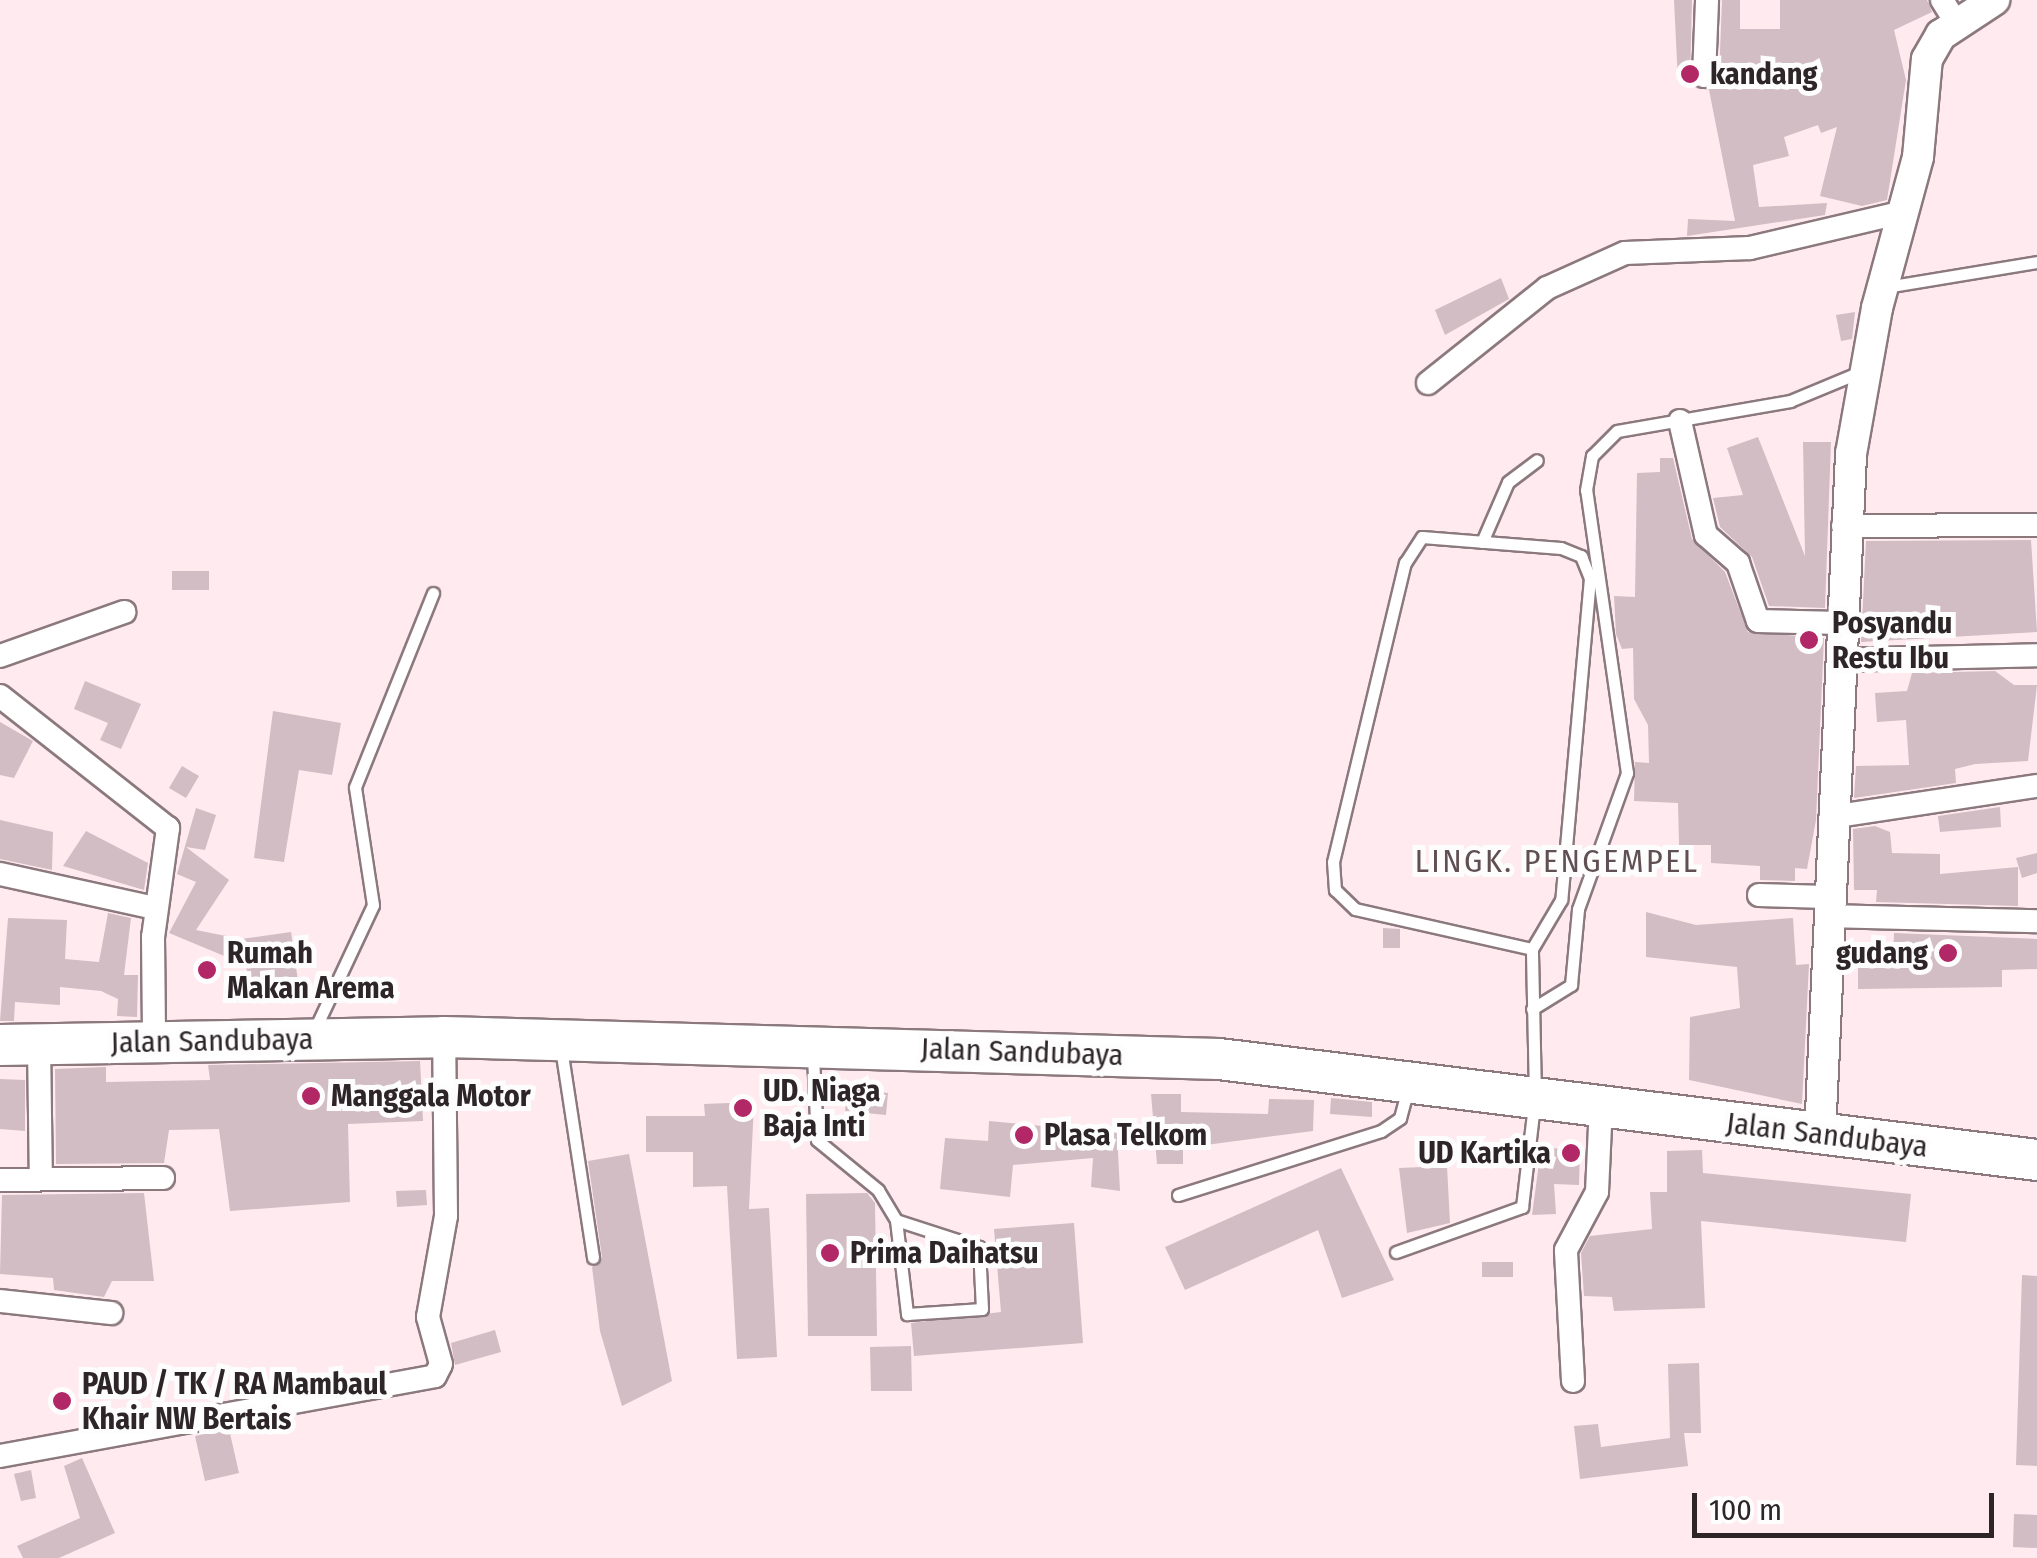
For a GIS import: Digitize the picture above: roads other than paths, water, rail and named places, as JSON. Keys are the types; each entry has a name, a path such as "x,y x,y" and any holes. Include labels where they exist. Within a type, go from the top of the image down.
{"highway":[{"name":"Jalan Sandubaya","path":"19,1044 444,1037 1220,1059 1410,1079 1534,1080 1602,1104 2037,1160"}],"street":[{"path":"1704,76 1707,0"},
{"path":"1820,1135 1843,526 1866,359 1903,212 1927,59 1949,11 1994,0"},
{"path":"1428,384 1547,288 1625,253 1750,248 1903,212"},
{"path":"1682,429 1707,537 1738,564 1758,620 1840,622"},
{"path":"1843,526 2037,525"},
{"path":"0,656 124,612"},
{"path":"1838,660 2037,655"},
{"path":"0,696 160,820 168,855 154,908 154,1042"},
{"path":"1831,818 2037,786"},
{"path":"0,874 154,908"},
{"path":"1759,894 1826,906 2037,921"},
{"path":"0,1456 435,1376 441,1364 428,1317 446,1216 444,1037"},
{"path":"19,1044 41,1179"},
{"path":"1572,1380 1566,1250 1597,1192 1602,1104"},
{"path":"0,1180 162,1178"},
{"path":"0,1301 112,1314"}],"lane":[{"path":"1879,298 2037,262"},
{"path":"1532,1014 1570,985 1578,909 1627,774 1587,469 1618,431 1682,429 1790,401 1866,359"},
{"path":"1482,542 1508,482 1537,460"},
{"path":"1396,1252 1522,1207 1534,1080 1532,949 1561,900 1590,578 1581,556 1561,548 1422,537 1410,547 1333,862 1335,890 1355,909 1532,949"},
{"path":"310,1039 373,904 355,787 433,593"},
{"path":"560,1039 593,1258"},
{"path":"813,1047 817,1140 878,1190 896,1220 907,1314 982,1310 978,1247 896,1220"},
{"path":"1178,1195 1381,1130 1400,1118 1410,1079"}],"place":[{"name":"kandang","path":"1690,74"},
{"name":"Posyandu Restu Ibu","path":"1809,640"},
{"name":"gudang","path":"1948,953"},
{"name":"Rumah Makan Arema","path":"207,970"},
{"name":"Manggala Motor","path":"311,1096"},
{"name":"UD. Niaga Baja Inti","path":"743,1108"},
{"name":"Plasa Telkom","path":"1024,1135"},
{"name":"UD Kartika","path":"1571,1153"},
{"name":"Prima Daihatsu","path":"830,1253"},
{"name":"PAUD / TK / RA Mambaul Khair NW Bertais","path":"62,1401"}],"district":[{"name":"LINGK. PENGEMPEL","path":"1557,861"}]}
